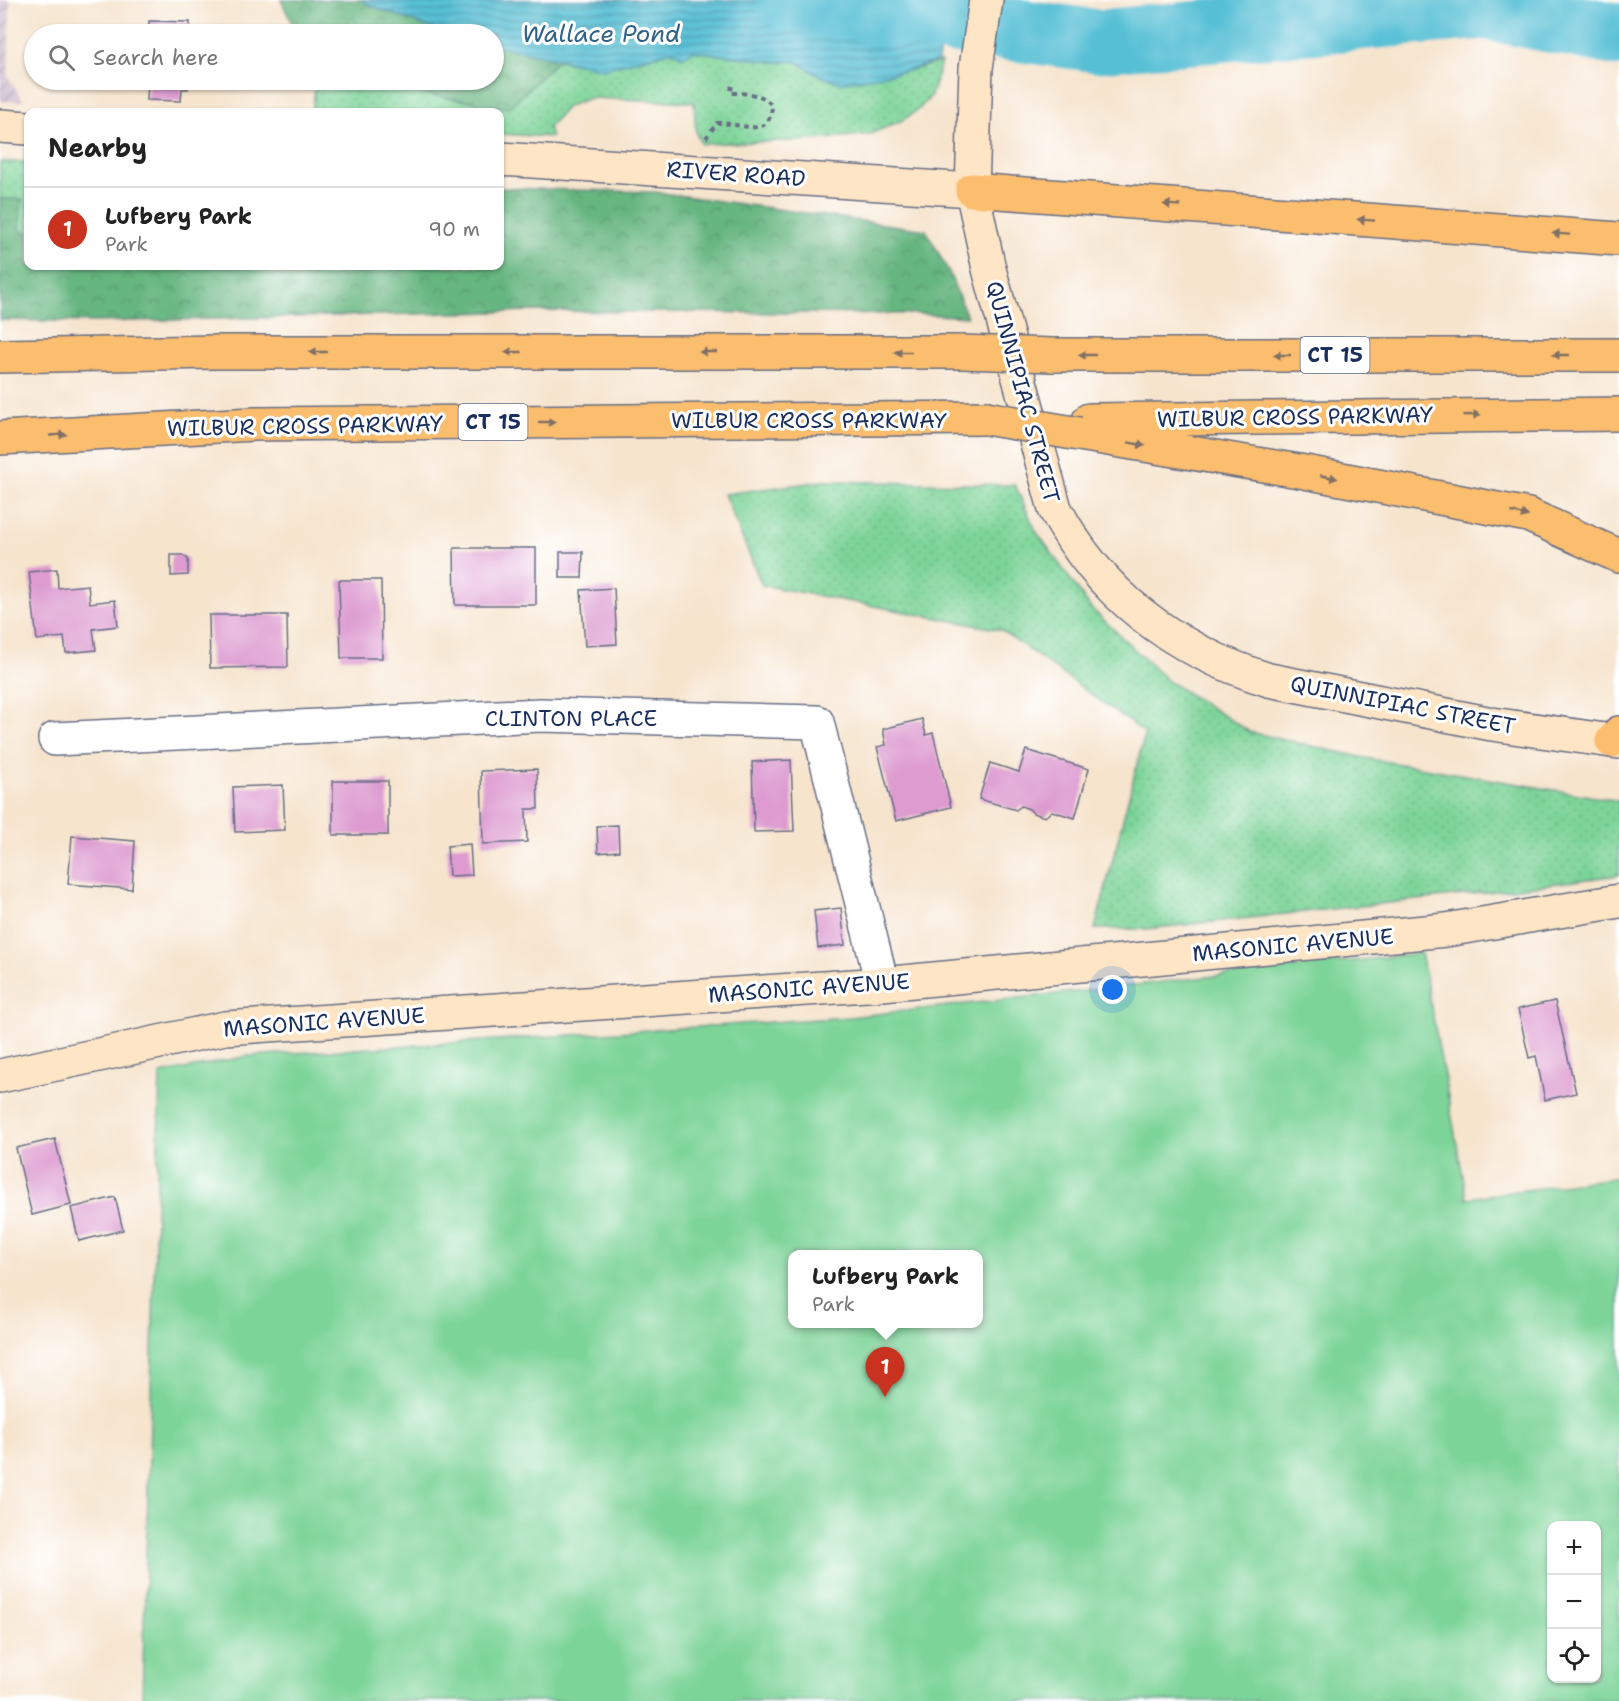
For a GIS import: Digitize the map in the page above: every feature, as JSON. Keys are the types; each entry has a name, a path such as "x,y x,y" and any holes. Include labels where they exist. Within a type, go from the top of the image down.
{"highway":[{"path":"972,190 1619,239"},
{"name":"CT 15","path":"0,356 215,352 962,352 1052,356 1619,355"},
{"name":"WILBUR CROSS PARKWAY","path":"0,438 254,424 986,418 1078,427 1619,414"},
{"path":"1078,427 1528,515 1619,556"}],"main road":[{"name":"QUINNIPIAC STREET","path":"986,0 976,68 972,190 989,269 1055,509 1067,533 1101,578 1129,606 1162,630 1209,658 1269,680 1492,724 1617,739"},
{"path":"0,126 24,128"},
{"name":"RIVER ROAD","path":"504,159 972,190"},
{"name":"MASONIC AVENUE","path":"0,1077 225,1028 882,984 1446,930 1619,901"}],"street":[{"name":"CLINTON PLACE","path":"56,739 540,715 817,722 882,984"}],"path":[{"path":"705,140 717,123 756,128 769,119 772,106 770,101 747,93 731,93 732,81"}],"shaded area":[{"path":"0,0 10,0 8,77 23,101 0,101"}],"green space":[{"path":"281,0 619,0 509,108 402,90 504,90 504,24 292,24"},
{"path":"672,51 684,57 692,51 777,62 796,61 816,74 907,71 941,62 931,96 919,109 903,120 870,134 814,140 701,144 696,133 694,102 590,98 568,106 548,128 552,137 504,134 504,108 312,108 315,90 402,90 509,108 558,60 603,69"},
{"path":"0,162 24,162 24,232 19,231 22,199 0,199"},
{"path":"504,188 656,192 926,230 949,272 967,317 919,314 536,311 95,322 0,320 0,199 22,199 19,230 24,232 24,270 504,270"},
{"path":"824,481 1015,485 1036,531 1090,607 1168,681 1250,732 1365,758 1619,801 1619,875 1473,894 1146,929 1095,929 1145,733 1001,630 762,585 724,494"},
{"path":"1421,953 1467,1198 1619,1177 1619,1701 142,1701 160,1074 248,1056 850,1017"}],"water":[{"name":"Wallace Pond","path":"363,0 785,0 782,27 786,0 948,0 938,61 907,71 840,83 816,74 796,61 777,62 693,51 684,57 672,51 603,69 504,47 504,24 420,24 367,4"}],"building":[{"path":"149,21 190,22 190,24 149,24"},
{"path":"148,90 182,90 181,101 147,100"},
{"path":"454,548 536,548 536,605 455,605"},
{"path":"560,552 583,552 582,578 560,578"},
{"path":"171,555 182,555 188,559 188,575 171,576"},
{"path":"57,569 58,588 88,585 90,603 115,600 118,626 93,629 96,650 66,653 64,637 37,640 29,572"},
{"path":"339,580 381,580 382,658 341,658"},
{"path":"614,588 617,644 585,646 581,590"},
{"path":"209,615 287,615 288,667 210,668"},
{"path":"922,719 926,735 933,733 951,807 896,821 877,747 886,745 883,729"},
{"path":"1026,750 1089,769 1075,818 1052,811 1045,817 1021,806 1016,810 979,799 990,763 1019,772"},
{"path":"791,760 794,831 754,832 752,762"},
{"path":"537,769 538,809 526,809 527,842 483,844 481,771"},
{"path":"333,781 388,781 388,835 333,835"},
{"path":"283,785 285,830 235,832 233,787"},
{"path":"618,825 619,851 598,853 597,826"},
{"path":"72,836 135,841 132,889 68,884"},
{"path":"470,844 472,875 449,876 447,846"},
{"path":"841,908 845,945 818,948 814,911"},
{"path":"1555,1001 1576,1093 1545,1100 1536,1056 1529,1058 1518,1009"},
{"path":"55,1139 71,1205 32,1215 16,1148"},
{"path":"115,1197 123,1230 79,1241 71,1208"}],"waterway":[{"path":"787,0 1098,41 1484,8 1619,35"}],"place":[{"name":"Lufbery Park","path":"885,1397"}]}
